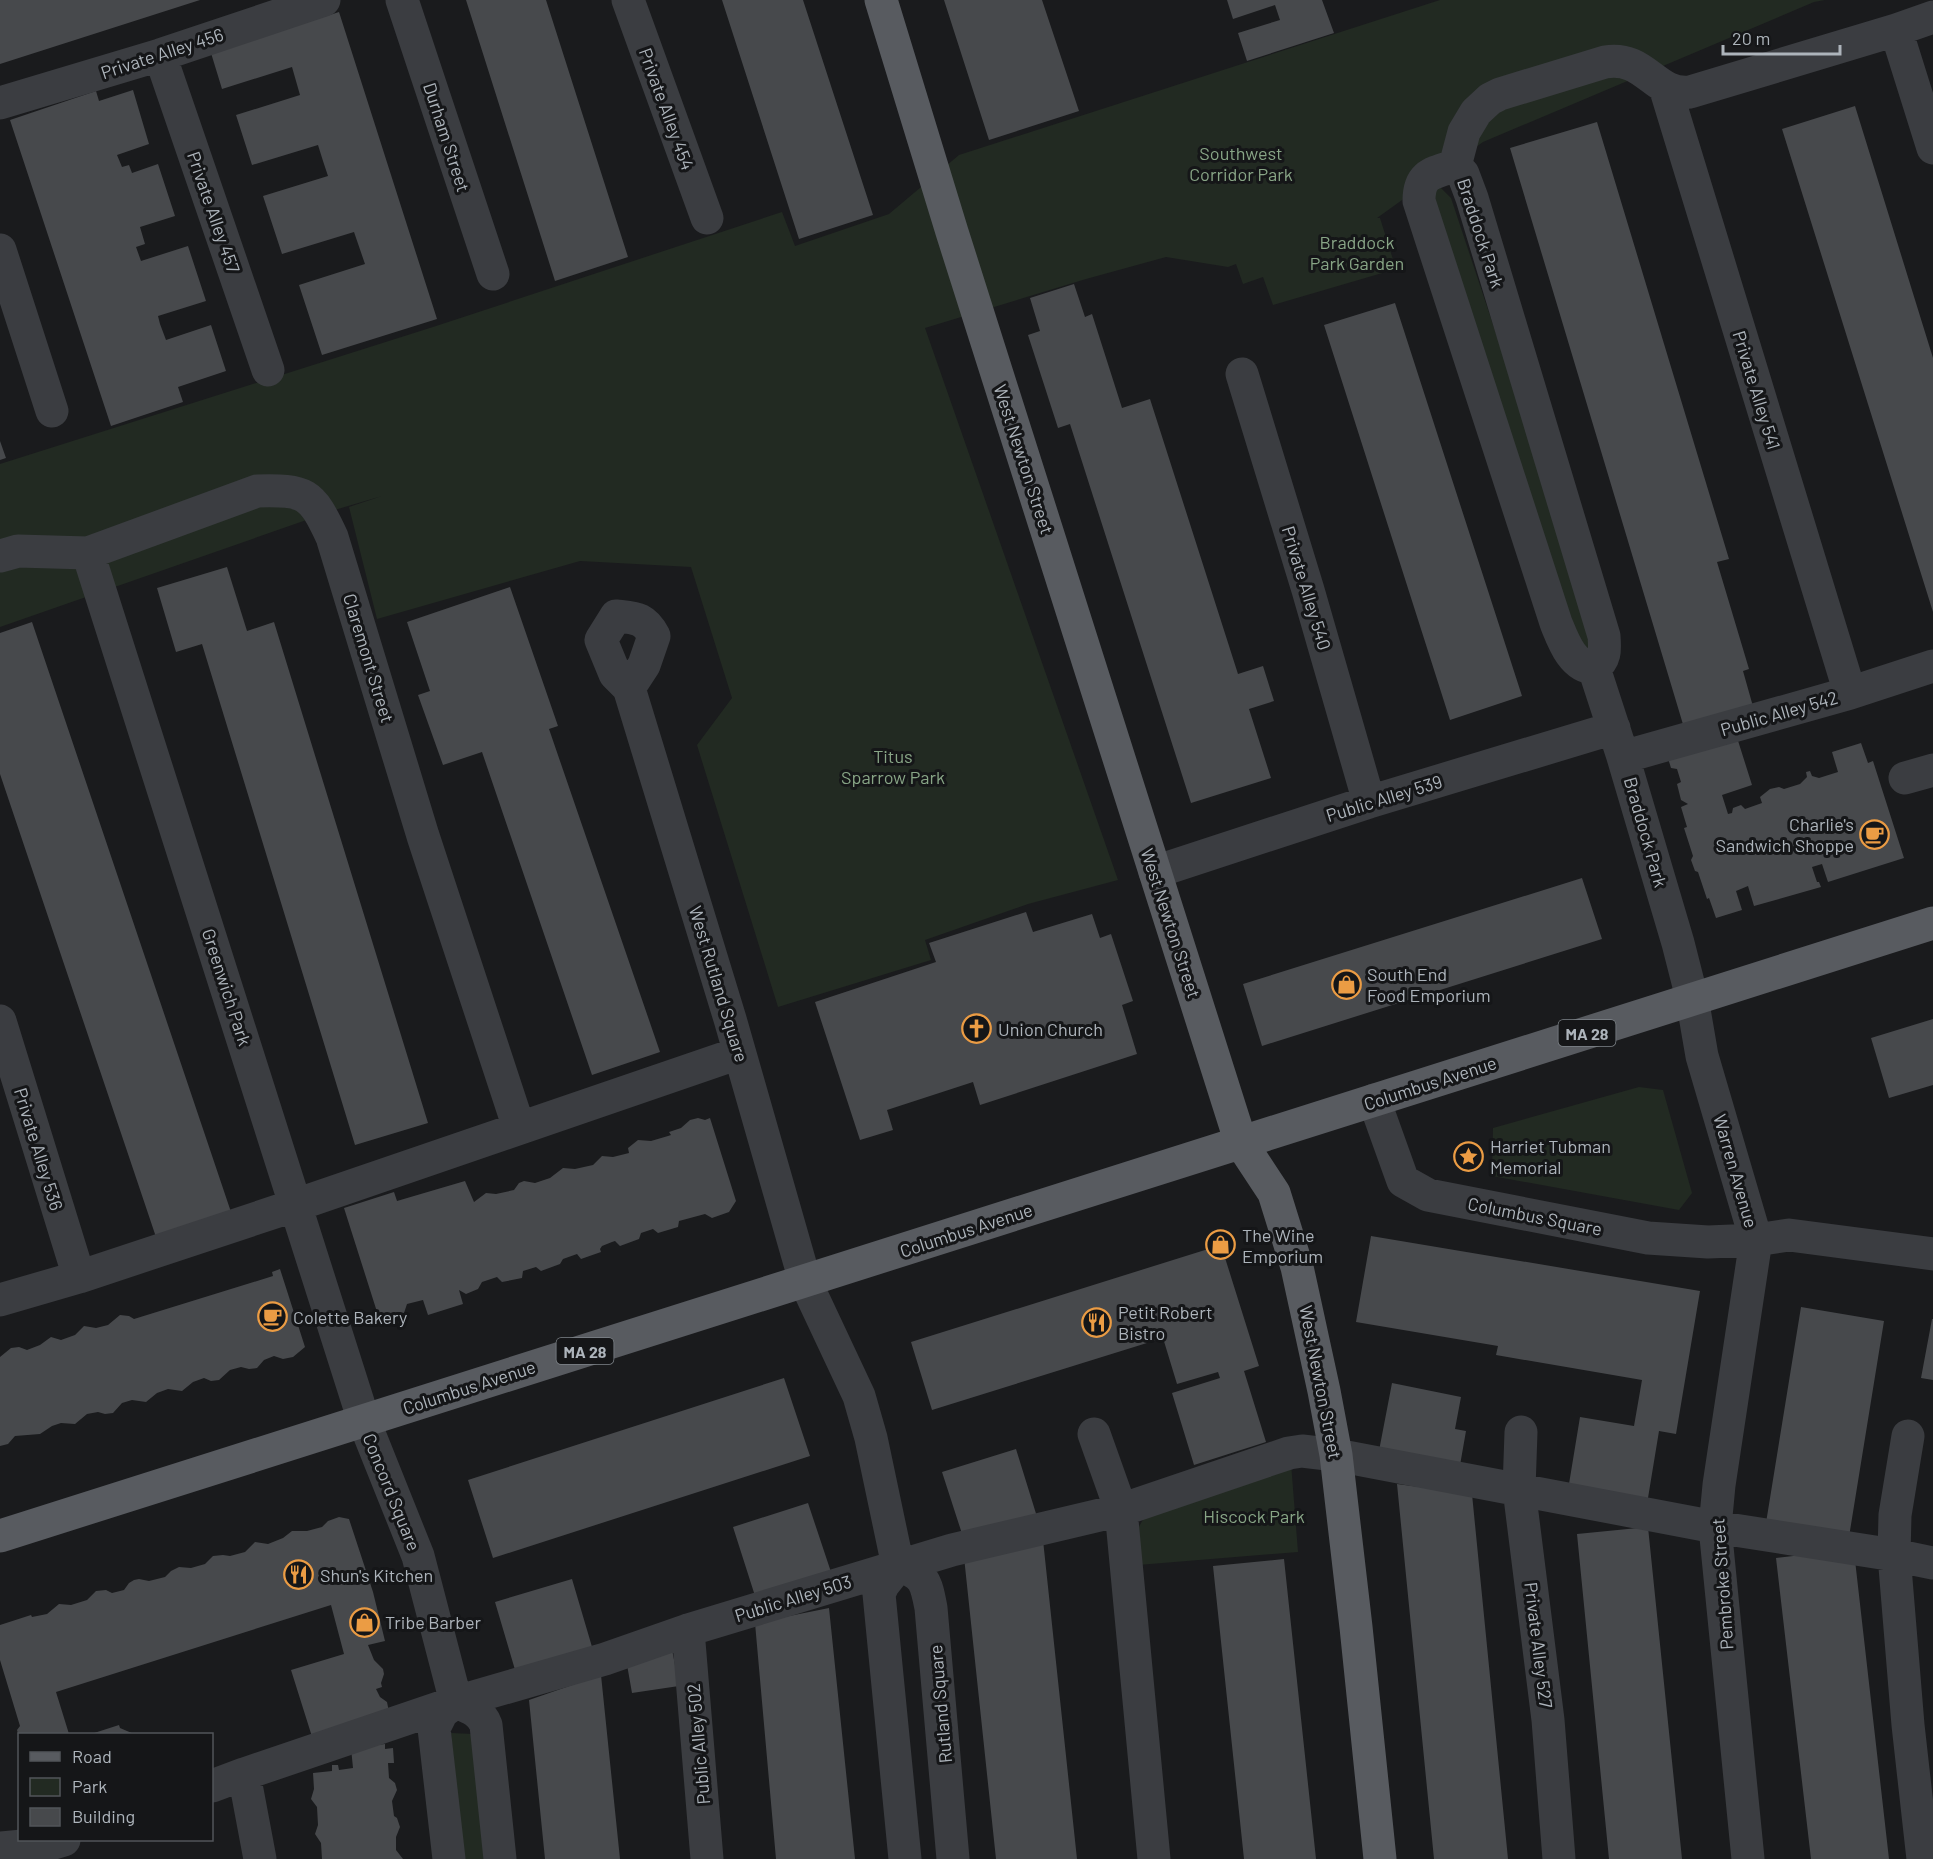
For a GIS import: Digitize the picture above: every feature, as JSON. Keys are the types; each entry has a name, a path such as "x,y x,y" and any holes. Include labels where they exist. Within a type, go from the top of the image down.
{"main road":[{"name":"West Newton Street","path":"881,0 955,244 1241,1143 1274,1192 1297,1267 1316,1348 1336,1455 1380,1859"},
{"name":"Columbus Avenue","path":"0,1536 1933,923"}],"street":[{"name":"Private Alley 456","path":"0,103 160,55 324,0"},
{"name":"Durham Street","path":"402,0 493,274"},
{"name":"Private Alley 454","path":"628,0 707,218"},
{"path":"1455,166 1464,132 1473,117 1482,105 1500,94 1617,60 1632,64 1665,87 1679,93 1699,90 1933,17"},
{"path":"1896,30 1933,148"},
{"name":"Private Alley 457","path":"160,55 268,370"},
{"name":"Private Alley 541","path":"1665,87 1850,693"},
{"name":"Braddock Park","path":"1455,166 1463,174 1473,198 1598,614 1605,650 1600,663 1594,668 1582,666 1577,662 1566,645 1556,622 1419,201 1422,181 1429,175 1455,166"},
{"path":"0,250 52,411"},
{"name":"Private Alley 540","path":"1242,374 1370,802"},
{"name":"Claremont Street","path":"0,556 18,551 88,553 257,492 287,491 301,494 320,510 332,537 423,836 519,1128"},
{"name":"Greenwich Park","path":"88,553 364,1420"},
{"name":"Public Alley 542","path":"1619,743 1850,693 1933,666"},
{"name":"Braddock Park","path":"1594,668 1619,743 1692,998"},
{"name":"West Rutland Square","path":"629,688 740,1053 805,1281"},
{"name":"Public Alley 539","path":"1155,872 1370,802 1619,743"},
{"name":"Warren Avenue","path":"1692,998 1702,1056 1756,1240 1797,1235 1933,1254"},
{"name":"Private Alley 536","path":"0,1020 79,1277"},
{"path":"0,1300 79,1277 296,1206 740,1053"},
{"name":"Columbus Square","path":"1374,1100 1403,1181 1428,1195 1648,1238 1708,1242 1756,1240"},
{"name":"Pembroke Street","path":"1748,1859 1715,1527 1719,1485 1756,1240"},
{"path":"805,1281 859,1396 871,1438 898,1566 882,1585 879,1594 905,1859"},
{"name":"Concord Square","path":"364,1420 418,1556 456,1702"},
{"name":"Private Alley 527","path":"1521,1432 1520,1489 1548,1720 1559,1859"},
{"path":"1094,1434 1121,1510 1154,1859"},
{"path":"1908,1436 1895,1515 1894,1555 1908,1725 1923,1859"},
{"name":"Public Alley 503","path":"213,1786 456,1702 605,1659 688,1630 952,1550 1121,1510 1289,1453 1302,1451 1336,1455 1715,1527 1933,1563"},
{"name":"Rutland Square","path":"898,1566 921,1576 927,1588 931,1608 953,1859"},
{"name":"Public Alley 502","path":"688,1630 707,1859"},
{"path":"449,1859 434,1728 442,1712 456,1702 474,1710 484,1719 486,1725 500,1859"},
{"path":"244,1774 260,1859"},
{"path":"0,1848 59,1841"},
{"path":"0,1854 1,1859"}],"green space":[{"path":"1440,0 1825,0 1814,2 1483,142 1377,218 1380,218 1396,269 1273,305 1263,277 1243,284 1236,264 1228,267 1166,257 925,328 1118,880 1028,904 925,940 931,960 778,1007 697,745 732,698 691,567 580,561 377,619 349,507 382,496 338,509 0,627 0,464 433,327 782,212 795,246 889,214 959,155"},
{"path":"1439,186 1451,198 1587,608 1590,649 1581,649 1429,191"},
{"path":"1639,1087 1663,1090 1692,1193 1679,1210 1492,1176 1493,1128"},
{"name":"Hiscock Park","path":"1291,1463 1298,1552 1138,1565 1136,1532 1145,1516"},
{"path":"451,1733 473,1734 485,1859 464,1859"}],"building":[{"path":"0,0 200,0 0,64"},
{"path":"466,0 546,0 628,257 555,281"},
{"path":"722,0 803,0 873,215 799,239"},
{"path":"944,0 1042,0 1079,111 989,140"},
{"path":"1227,0 1322,0 1334,33 1247,61 1238,33 1280,20 1275,5 1233,19"},
{"path":"339,12 437,319 322,355 299,285 365,264 354,232 282,254 263,196 328,176 318,145 252,165 236,115 300,95 292,67 222,89 211,53"},
{"path":"133,90 149,144 117,155 122,167 129,165 132,173 158,164 175,216 140,227 145,244 136,247 141,261 188,246 206,301 158,316 160,324 166,340 211,325 226,371 178,387 183,402 111,426 10,120 96,91 99,101"},
{"path":"1855,106 1933,358 1933,612 1782,129"},
{"path":"1597,122 1729,559 1717,562 1749,669 1743,671 1754,710 1685,731 1510,148"},
{"path":"1074,284 1085,317 1092,314 1122,408 1150,399 1238,674 1263,666 1274,701 1249,709 1271,778 1191,803 1070,424 1058,428 1028,335 1040,331 1030,298"},
{"path":"1395,303 1522,696 1450,720 1324,325"},
{"path":"0,441 6,458 0,460"},
{"path":"227,567 247,631 274,622 428,1123 355,1145 202,644 176,652 157,588"},
{"path":"510,587 558,726 549,729 660,1052 592,1075 482,752 443,765 418,695 430,691 407,622"},
{"path":"32,622 231,1212 156,1237 0,774 0,633"},
{"path":"1734,728 1752,785 1722,795 1728,814 1732,813 1733,808 1741,805 1745,809 1762,803 1760,797 1770,789 1779,787 1784,789 1800,784 1807,777 1806,772 1810,771 1812,776 1819,778 1838,772 1832,752 1861,743 1868,763 1873,761 1904,858 1828,882 1822,864 1812,867 1821,887 1754,906 1748,886 1736,891 1742,910 1716,918 1691,860 1693,856 1684,828 1687,827 1681,807 1688,804 1681,800 1677,784 1681,782 1677,769 1671,768 1667,755"},
{"path":"1582,878 1602,939 1262,1046 1243,984"},
{"name":"Union Church","path":"1026,912 1033,932 1092,914 1100,938 1111,934 1133,1001 1122,1005 1137,1054 980,1105 973,1082 887,1110 893,1130 860,1140 815,1002 936,962 929,943"},
{"path":"1933,1019 1933,1085 1889,1098 1871,1038"},
{"path":"698,1118 705,1120 710,1118 736,1201 729,1212 712,1218 705,1214 679,1221 678,1227 658,1233 653,1229 641,1233 639,1239 620,1246 615,1241 602,1246 601,1252 581,1259 577,1254 541,1271 536,1267 523,1271 522,1278 502,1282 497,1277 482,1282 478,1289 466,1294 459,1290 463,1304 428,1315 423,1300 407,1304 404,1313 389,1318 383,1314 378,1315 344,1208 394,1192 397,1201 465,1181 474,1202 486,1193 496,1194 514,1190 519,1183 524,1181 535,1183 550,1178 563,1168 575,1169 593,1165 602,1156 613,1157 629,1153 628,1148 638,1140 651,1141 671,1135 669,1132"},
{"path":"1371,1236 1700,1291 1676,1434 1659,1431 1647,1504 1568,1490 1580,1417 1634,1426 1642,1380 1496,1355 1498,1346 1356,1322"},
{"path":"1221,1245 1259,1366 1244,1371 1266,1442 1194,1465 1172,1393 1220,1378 1218,1372 1177,1384 1163,1338 932,1410 911,1342"},
{"path":"280,1269 305,1347 293,1357 283,1359 274,1356 264,1360 257,1368 241,1367 230,1370 219,1380 211,1381 204,1378 193,1382 182,1391 168,1389 157,1393 146,1402 132,1400 122,1403 113,1413 87,1414 75,1424 61,1423 40,1434 15,1436 8,1444 0,1446 0,1357 11,1348 19,1347 27,1350 51,1337 61,1340 75,1335 84,1326 96,1328 108,1325 120,1315 134,1319 273,1276 272,1272"},
{"path":"1801,1307 1884,1321 1848,1543 1765,1529"},
{"path":"1933,1319 1933,1380 1921,1378"},
{"path":"784,1378 810,1456 493,1558 468,1480"},
{"path":"1392,1383 1461,1397 1455,1429 1466,1431 1459,1471 1378,1456"},
{"path":"1016,1449 1038,1520 965,1543 942,1472"},
{"path":"1397,1484 1472,1494 1508,1859 1434,1859"},
{"path":"808,1503 832,1575 756,1599 733,1527"},
{"path":"339,1517 349,1519 373,1592 385,1641 368,1645 374,1660 383,1669 382,1687 376,1689 380,1697 387,1702 389,1712 314,1743 291,1670 344,1654 331,1605 56,1692 69,1733 18,1734 17,1730 20,1726 0,1660 0,1625 31,1615 32,1617 47,1614 59,1604 71,1605 87,1600 96,1591 106,1590 112,1593 124,1590 134,1580 149,1581 165,1577 179,1567 191,1568 205,1564 213,1556 230,1556 245,1552 255,1542 268,1544 283,1538 292,1531 307,1531 322,1527 328,1521"},
{"path":"1648,1527 1682,1859 1609,1859 1577,1534"},
{"path":"1043,1540 1077,1859 996,1859 964,1557"},
{"path":"1819,1553 1855,1560 1889,1859 1811,1859 1776,1558"},
{"path":"1284,1559 1316,1859 1244,1859 1213,1566"},
{"path":"572,1579 595,1657 518,1680 495,1602"},
{"path":"829,1608 855,1859 776,1859 755,1623"},
{"path":"671,1644 679,1686 632,1693 626,1659"},
{"path":"601,1675 620,1859 545,1859 529,1700"},
{"path":"119,1725 120,1728 132,1733 94,1733"},
{"path":"385,1744 385,1749 393,1748 394,1763 388,1763 389,1778 395,1783 397,1790 392,1801 394,1816 400,1827 396,1837 396,1850 403,1859 322,1859 321,1843 315,1834 318,1825 317,1807 311,1799 314,1789 313,1773 332,1771 332,1765 338,1765 339,1770 353,1768 351,1748"}],"place":[{"name":"Charlie's Sandwich Shoppe","path":"1875,834"},
{"name":"South End Food Emporium","path":"1346,984"},
{"name":"Union Church","path":"977,1029"},
{"name":"Harriet Tubman Memorial","path":"1469,1156"},
{"name":"The Wine Emporium","path":"1221,1245"},
{"name":"Colette Bakery","path":"272,1317"},
{"name":"Petit Robert Bistro","path":"1097,1322"},
{"name":"Shun's Kitchen","path":"299,1575"},
{"name":"Tribe Barber","path":"364,1622"}],"park label":[{"name":"Southwest Corridor Park","path":"1241,163"},
{"name":"Braddock Park Garden","path":"1357,252"},
{"name":"Titus Sparrow Park","path":"893,766"}]}
